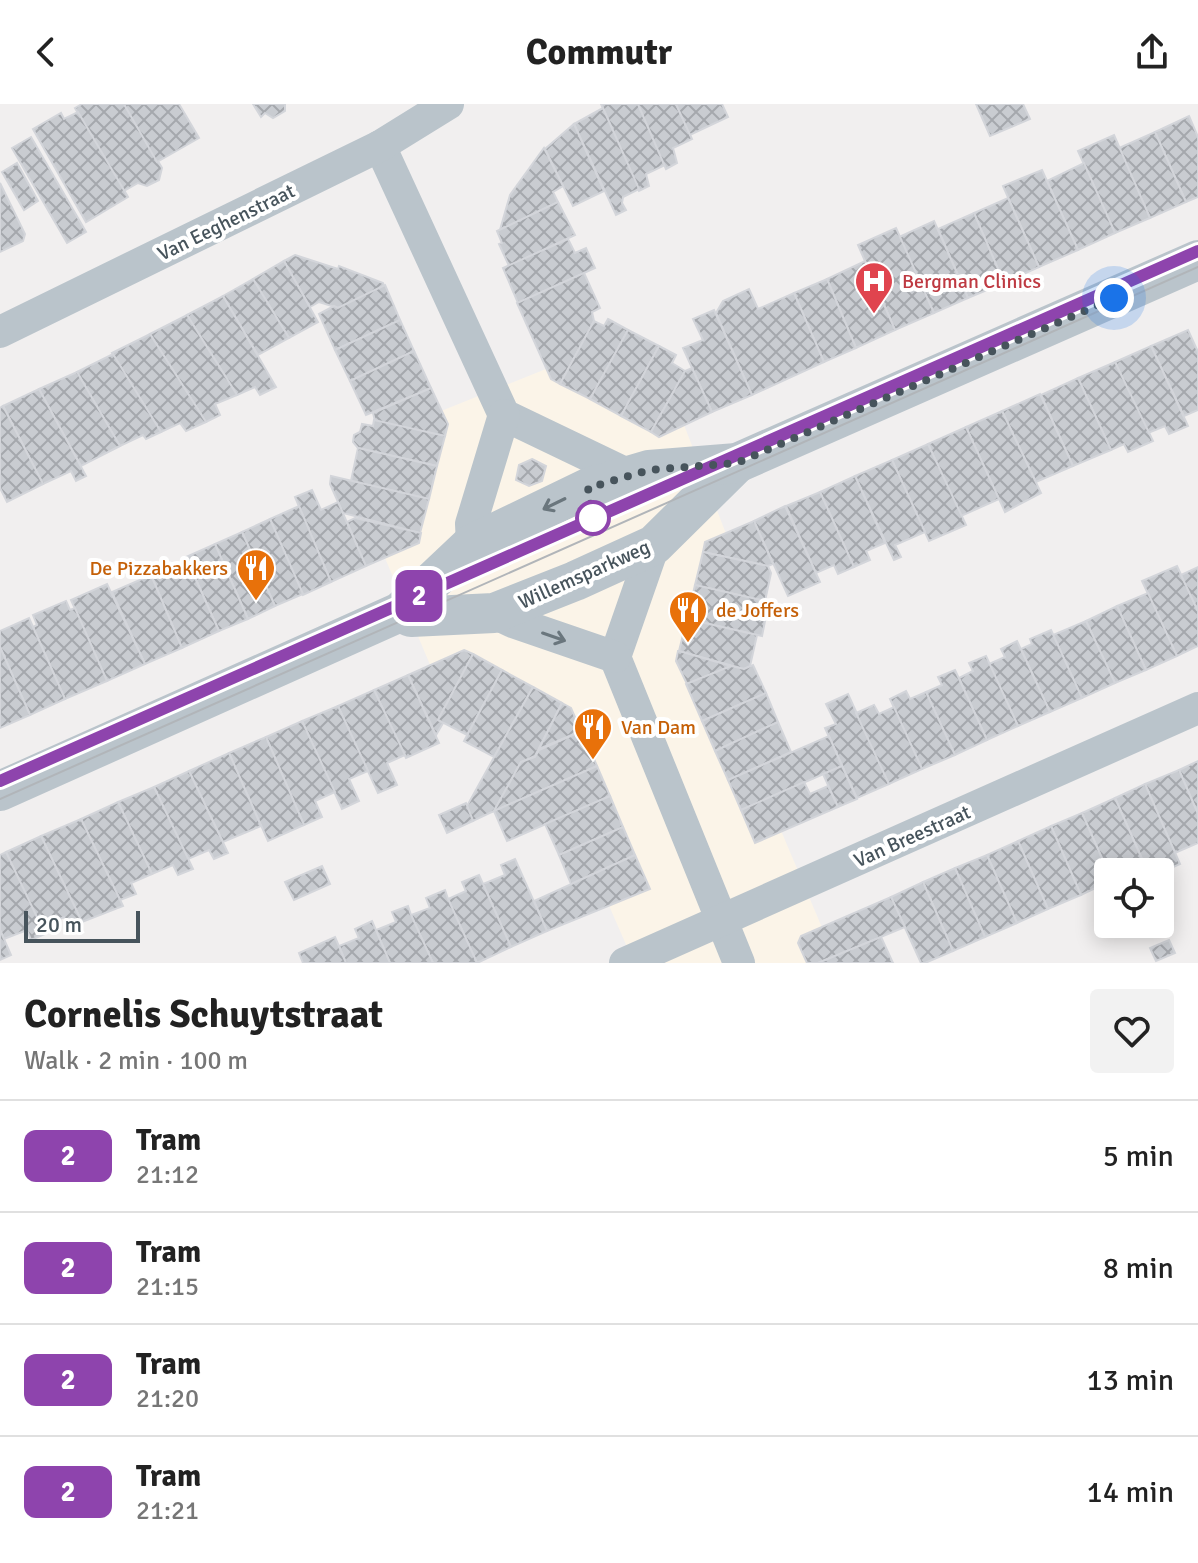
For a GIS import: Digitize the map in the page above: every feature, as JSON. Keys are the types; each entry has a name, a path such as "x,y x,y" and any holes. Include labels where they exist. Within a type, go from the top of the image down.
{"street":[{"name":"Van Eeghenstraat","path":"0,332 380,146 448,104"},
{"path":"380,146 504,415 463,553 453,574 457,587 488,613 615,657"},
{"name":"Willemsparkweg","path":"0,791 400,612 463,553 588,488 639,472 737,463 1198,260"},
{"path":"504,415 639,472 675,492 678,513 665,535 615,657 739,963"},
{"name":"Willemsparkweg","path":"400,612 411,617 488,613 575,581 665,535 737,463"},
{"name":"Van Breestraat","path":"625,963 1198,708"}],"shaded area":[{"path":"593,350 669,386 735,557 716,677 837,963 634,963 540,747 439,686 366,513 394,430"}],"building":[{"path":"82,104 124,104 162,168 159,180 147,186 138,183 124,191 75,108"},
{"path":"124,104 179,104 199,138 157,162"},
{"path":"253,104 285,104 285,111 273,118 265,113 261,117"},
{"path":"601,104 638,104 665,165 646,174 649,186 639,191"},
{"path":"638,104 676,104 692,139 673,148 677,163 666,169"},
{"path":"676,104 722,104 728,117 690,135"},
{"path":"976,104 1023,104 1030,119 990,136"},
{"path":"603,108 639,189 623,197 626,210 616,215 574,124"},
{"path":"78,112 128,197 86,222 33,129 61,113 64,119"},
{"path":"1189,116 1198,137 1198,197 1186,202 1155,132"},
{"path":"574,124 604,191 573,206 545,149"},
{"path":"1155,132 1186,202 1150,218 1119,148"},
{"path":"1114,135 1150,218 1115,233 1078,151"},
{"path":"31,137 86,232 67,243 12,148"},
{"path":"544,148 563,186 553,192 558,202 500,230 510,195"},
{"path":"17,163 38,201 24,210 2,172"},
{"path":"1084,163 1115,233 1078,250 1047,181"},
{"path":"1042,170 1078,250 1039,267 1003,186"},
{"path":"0,183 25,234 23,241 0,252"},
{"path":"1008,198 1039,267 1004,283 974,213"},
{"path":"558,202 575,235 509,266 497,231"},
{"path":"974,213 1004,283 968,298 938,229"},
{"path":"934,221 968,298 934,313 899,237"},
{"path":"896,228 934,313 895,330 858,245"},
{"path":"568,239 575,253 586,248 595,268 518,303 503,268"},
{"path":"295,255 338,269 339,266 384,286 338,308 319,302 310,307 284,261"},
{"path":"284,261 318,322 289,338 253,279"},
{"path":"865,261 895,330 856,348 827,279"},
{"path":"584,273 600,308 592,312 594,321 560,384 551,379 517,303"},
{"path":"253,279 289,338 258,355 223,296"},
{"path":"827,279 856,348 824,362 794,293"},
{"path":"385,285 400,320 335,350 319,314"},
{"path":"749,289 758,309 794,293 824,362 752,395 716,313 723,301"},
{"path":"223,296 276,387 260,395 255,387 237,395 187,315"},
{"path":"714,310 752,395 712,412 683,348 703,340 693,319"},
{"path":"187,315 237,395 215,404 220,415 206,422 150,334"},
{"path":"608,319 628,330 590,399 560,384 594,321 604,326"},
{"path":"400,320 414,351 350,381 335,350"},
{"path":"628,330 659,346 621,416 590,399"},
{"path":"1188,330 1198,352 1198,410 1184,416 1151,346"},
{"path":"150,334 206,422 186,431 180,423 161,432 112,353"},
{"path":"659,346 676,355 672,363 685,371 651,432 621,416"},
{"path":"1151,346 1188,426 1169,434 1165,426 1148,433 1115,362"},
{"path":"414,351 431,388 366,415 350,381"},
{"path":"113,354 161,432 146,439 143,435 120,446 77,372"},
{"path":"1115,362 1153,441 1128,452 1124,444 1111,450 1078,378"},
{"path":"692,368 712,412 659,437 651,432 685,371"},
{"path":"77,372 120,446 81,466 39,389"},
{"path":"1078,378 1111,450 1073,466 1041,395"},
{"path":"431,388 448,424 445,436 375,421 373,413"},
{"path":"39,389 86,476 76,481 71,471 43,484 3,406"},
{"path":"1040,394 1073,466 1036,482 1002,411"},
{"path":"3,406 43,484 7,502 0,488 0,408"},
{"path":"1002,411 1041,493 1005,512 966,427"},
{"path":"374,420 445,436 437,466 358,448 353,442 354,435 360,432 362,424 373,426"},
{"path":"966,427 999,499 961,516 928,444"},
{"path":"928,444 966,525 929,541 892,460"},
{"path":"358,448 437,466 429,499 351,481"},
{"path":"532,459 546,466 542,481 529,486 516,480 519,465"},
{"path":"892,460 925,532 895,545 901,557 894,560 855,476"},
{"path":"331,476 429,499 420,533 343,513 330,484"},
{"path":"855,476 885,543 866,551 870,560 854,567 820,492"},
{"path":"312,490 321,510 338,502 366,566 331,582 295,497"},
{"path":"820,492 854,567 838,574 834,565 816,573 786,506"},
{"path":"299,506 331,582 303,595 270,519"},
{"path":"785,506 820,582 788,596 754,521"},
{"path":"355,518 421,533 419,543 366,566 347,522"},
{"path":"270,519 303,594 275,606 242,532"},
{"path":"754,521 773,564 768,566 703,552 705,542"},
{"path":"242,532 275,606 248,619 215,544"},
{"path":"215,544 248,619 219,631 186,557"},
{"path":"703,552 768,566 771,573 765,601 695,585"},
{"path":"187,560 219,631 182,648 151,575"},
{"path":"1177,566 1198,611 1198,646 1177,656 1142,581"},
{"path":"1198,567 1198,611 1181,575"},
{"path":"151,575 182,648 145,664 112,592"},
{"path":"107,584 145,664 107,681 71,600"},
{"path":"695,585 765,601 760,619 765,621 762,636 687,619"},
{"path":"1148,593 1177,656 1146,670 1117,606"},
{"path":"66,601 70,610 75,608 107,681 65,699 33,627 37,625 33,615"},
{"path":"1117,606 1146,670 1115,683 1086,621"},
{"path":"29,618 65,699 30,715 0,647 0,631"},
{"path":"687,619 757,635 750,666 744,669 679,651"},
{"path":"1086,621 1115,683 1082,698 1053,635"},
{"path":"1051,630 1082,698 1050,712 1021,649 1032,644 1030,639"},
{"path":"1017,641 1050,712 1018,726 989,664 1005,657 1001,649"},
{"path":"0,647 30,715 0,728"},
{"path":"464,650 473,654 438,720 443,723 436,735 408,675"},
{"path":"678,651 731,666 687,684 676,661"},
{"path":"473,654 502,670 467,735 438,720"},
{"path":"986,656 1018,726 987,740 959,678 973,671 969,663"},
{"path":"753,665 766,693 702,721 686,684 731,666 744,669"},
{"path":"502,670 533,687 494,757 464,741"},
{"path":"955,670 987,740 955,755 926,692 942,685 938,677"},
{"path":"408,675 439,743 406,758 374,690"},
{"path":"533,687 562,703 535,756 521,762 494,811 473,821 467,806"},
{"path":"374,690 405,755 387,763 397,785 378,793 338,706"},
{"path":"906,691 910,699 926,692 955,755 922,769 890,699"},
{"path":"766,693 778,722 715,751 702,721"},
{"path":"848,694 889,784 857,798 825,728 836,724 826,704"},
{"path":"562,703 571,708 581,731 539,749"},
{"path":"874,705 879,714 894,707 922,769 889,784 856,713"},
{"path":"338,706 368,771 349,779 359,801 342,809 302,721"},
{"path":"302,721 335,792 315,801 322,817 304,825 266,737"},
{"path":"778,722 791,752 728,780 715,751"},
{"path":"582,731 597,766 494,811 521,762 535,757 539,750"},
{"path":"829,736 842,766 741,810 728,780"},
{"path":"266,737 304,825 268,841 229,753"},
{"path":"229,753 261,826 223,842 189,771"},
{"path":"1198,761 1198,814 1179,770"},
{"path":"597,766 610,796 507,841 494,811"},
{"path":"842,766 857,799 838,807 823,774"},
{"path":"1179,770 1198,814 1198,843 1175,853 1145,784"},
{"path":"189,771 228,853 214,859 209,850 188,859 154,787"},
{"path":"804,782 810,794 828,786 838,807 755,843 741,810"},
{"path":"1145,784 1180,864 1174,867 1174,858 1142,858 1115,798"},
{"path":"154,787 193,869 178,875 173,865 152,874 118,802"},
{"path":"610,796 623,827 559,855 545,824"},
{"path":"1115,798 1141,858 1102,858 1082,813"},
{"path":"118,802 152,874 131,883 136,894 120,900 81,819"},
{"path":"466,803 473,821 447,833 439,815"},
{"path":"1082,813 1102,858 1094,858 1094,889 1081,895 1051,826"},
{"path":"81,819 123,906 82,922 41,836"},
{"path":"1051,826 1081,895 1048,909 1018,841"},
{"path":"623,827 635,855 571,884 559,855"},
{"path":"41,836 82,922 69,929 64,917 41,927 6,852"},
{"path":"1018,841 1048,909 1017,923 987,855"},
{"path":"6,852 45,934 31,940 27,930 4,939 0,930 0,855"},
{"path":"635,855 650,889 547,931 534,901"},
{"path":"987,855 1017,923 985,937 955,868"},
{"path":"515,859 547,931 511,947 483,884 505,875 501,865"},
{"path":"322,866 330,884 294,900 285,882"},
{"path":"955,868 985,937 953,951 923,882"},
{"path":"479,875 511,947 477,963 448,899 466,891 462,882"},
{"path":"923,882 953,951 921,963 891,897"},
{"path":"445,890 477,963 433,963 411,915 430,908 426,898"},
{"path":"891,897 905,927 818,963 807,963 798,943 801,936"},
{"path":"408,906 433,963 390,963 376,930 396,922 392,912"},
{"path":"372,921 390,963 346,963 339,946 359,938 355,929"},
{"path":"0,930 11,955 0,960"},
{"path":"335,937 346,963 303,963 299,953"},
{"path":"881,937 893,963 818,963"},
{"path":"1169,940 1175,953 1156,961 1150,948"}],"tram line":[{"path":"0,781 1198,251"},
{"name":"2","path":"0,781 1198,251"},
{"path":"0,799 1198,267"}],"place":[{"name":"Bergman Clinics","path":"874,315"},
{"name":"De Pizzabakkers","path":"256,602"},
{"name":"de Joffers","path":"688,644"},
{"name":"Van Dam","path":"593,761"}],"route":[{"path":"593,518 588,488 649,470 737,463 1114,298"}]}
